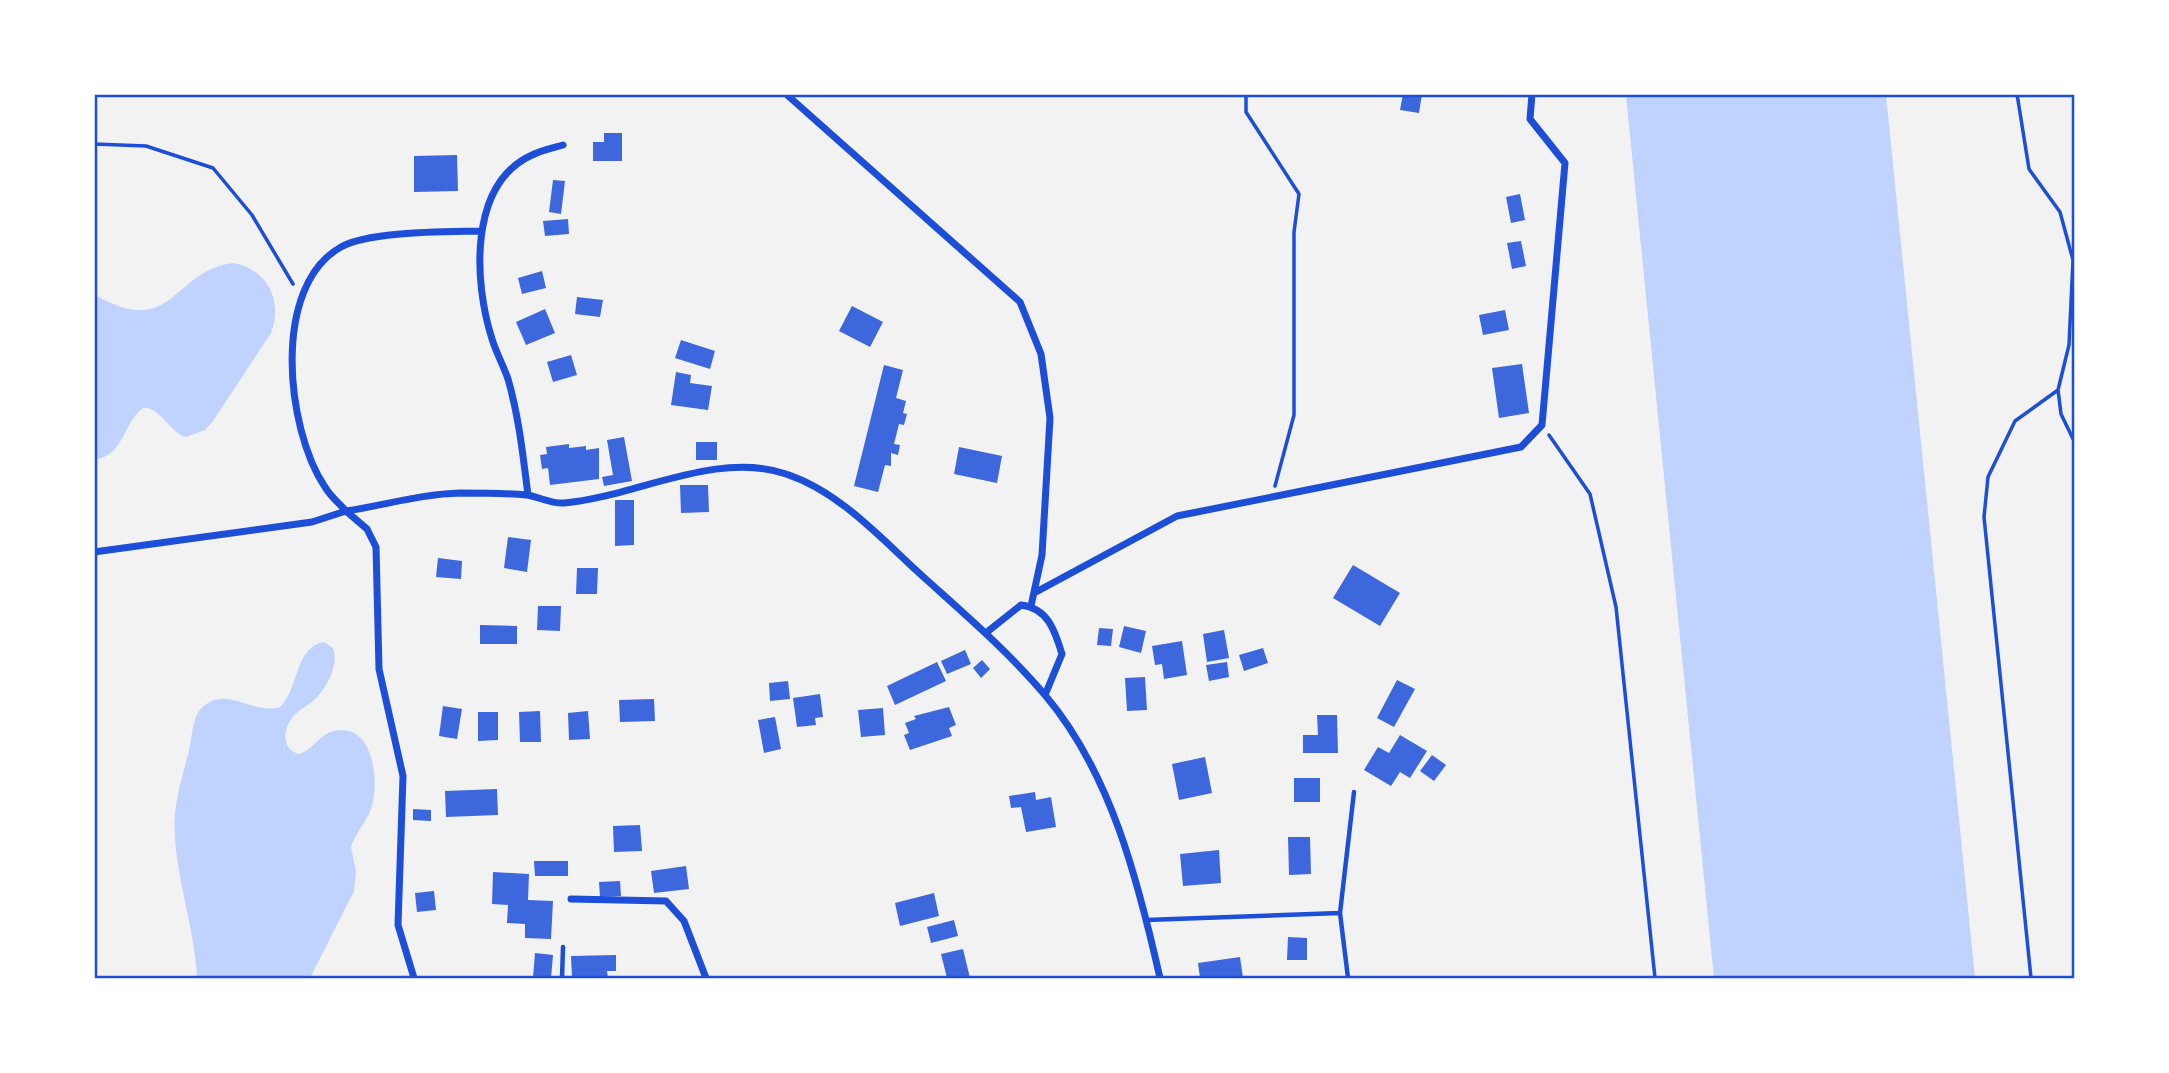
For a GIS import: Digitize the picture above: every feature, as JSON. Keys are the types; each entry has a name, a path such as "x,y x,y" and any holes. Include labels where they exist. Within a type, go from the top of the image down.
{"street":[{"path":"786,94 1020,302 1041,354 1050,418 1042,555 1037,592 1031,606"},
{"path":"1037,592 1177,516 1272,494 1521,447 1542,425 1565,163 1530,119 1532,94"},
{"path":"528,495 522,443 508,379 491,338 481,289 480,231 495,192 510,172 530,155 563,145"},
{"path":"414,978 398,925 403,776 379,669 376,547 368,529 346,511 325,487 304,443 294,382 291,342 301,297 321,260 344,245 377,238 480,231"},
{"path":"94,552 312,522 346,511 423,495 528,495 560,503 591,500 694,472 750,468 785,474 828,494 987,632 1045,695 1085,757 1119,828 1160,978"},
{"path":"987,632 1021,605 1031,606 1046,616 1062,654 1045,695"},
{"path":"571,899 666,901 684,921 706,978"}],"lane":[{"path":"1348,978 1340,913 1354,792"},
{"path":"1146,920 1340,913"},
{"path":"562,978 563,947"}],"path":[{"path":"1246,94 1246,112 1298,194 1294,232 1294,415 1272,494"},
{"path":"2017,94 2029,169 2060,212 2073,260 2069,345 2058,390 2061,414 2074,441"},
{"path":"94,144 146,146 213,168 252,215 301,297"},
{"path":"2031,978 1984,517 1988,477 2015,421 2058,390"},
{"path":"1542,425 1590,494 1616,607 1655,978"}],"water":[{"path":"1626,95 1886,95 1975,978 1714,978"},
{"path":"233,263 245,266 264,279 273,298 274,321 271,333 213,421 205,430 186,437 174,430 160,415 149,408 143,408 112,452 95,460 95,295 121,307 141,310 157,307 196,278"},
{"path":"324,642 333,648 331,675 319,694 293,717 285,738 292,751 298,754 334,731 347,731 358,736 366,745 374,771 374,798 369,814 351,847 356,872 354,891 310,978 197,978 175,834 177,797 196,717 203,707 217,699 234,700 261,708 280,707 291,690 307,652"}],"building":[{"path":"1403,94 1422,94 1419,113 1400,110"},
{"path":"604,133 622,133 622,161 593,161 593,142 604,142"},
{"path":"457,155 458,191 414,192 414,156"},
{"path":"553,180 565,181 561,214 549,212"},
{"path":"1520,194 1525,220 1511,223 1506,197"},
{"path":"568,219 569,234 545,236 543,221"},
{"path":"1521,241 1526,266 1512,269 1507,243"},
{"path":"542,271 546,288 522,294 518,278"},
{"path":"577,297 603,300 600,317 575,314"},
{"path":"852,306 883,322 870,347 839,331"},
{"path":"545,309 555,333 526,345 516,322"},
{"path":"1505,310 1509,330 1483,335 1479,315"},
{"path":"681,340 715,351 710,369 675,358"},
{"path":"571,355 577,375 553,382 547,362"},
{"path":"1522,364 1529,413 1499,418 1492,368"},
{"path":"884,365 903,370 896,398 906,401 903,413 907,414 904,425 899,424 894,444 900,445 898,455 891,453 891,466 885,465 878,492 854,486"},
{"path":"676,372 691,375 690,383 712,386 708,410 671,405"},
{"path":"624,437 632,481 604,486 602,477 613,475 607,440"},
{"path":"696,442 717,442 717,460 696,460"},
{"path":"569,444 569,448 599,448 599,479 550,485 548,468 542,469 540,455 547,454 546,447"},
{"path":"959,447 1002,456 997,483 954,474"},
{"path":"680,485 708,485 709,512 681,513"},
{"path":"615,500 634,500 634,545 615,546"},
{"path":"508,537 531,540 527,572 504,568"},
{"path":"438,558 462,561 461,579 436,577"},
{"path":"1353,565 1400,593 1380,626 1333,598"},
{"path":"577,568 598,568 597,594 576,594"},
{"path":"538,606 561,606 560,631 537,630"},
{"path":"480,625 517,626 517,644 480,644"},
{"path":"1124,626 1146,631 1141,653 1119,647"},
{"path":"1099,628 1113,629 1111,646 1097,645"},
{"path":"1224,630 1229,658 1207,662 1203,634"},
{"path":"1182,641 1187,675 1164,679 1162,664 1155,665 1152,646"},
{"path":"1263,648 1268,663 1244,671 1239,655"},
{"path":"965,650 971,664 947,674 941,661"},
{"path":"982,660 990,669 981,678 973,668"},
{"path":"937,662 946,681 895,705 887,686"},
{"path":"1227,662 1229,677 1209,681 1206,665"},
{"path":"1145,677 1147,710 1127,711 1125,678"},
{"path":"1397,680 1415,689 1394,727 1377,718"},
{"path":"788,681 790,699 770,701 769,683"},
{"path":"820,694 823,717 815,718 816,725 797,727 793,698"},
{"path":"654,699 655,721 620,722 619,700"},
{"path":"443,706 462,709 457,739 439,736"},
{"path":"949,707 956,725 949,728 952,736 910,750 904,735 909,733 905,723 916,719 914,716"},
{"path":"883,708 885,735 861,737 858,710"},
{"path":"540,711 541,742 520,742 519,712"},
{"path":"588,711 590,739 569,740 568,713"},
{"path":"478,712 498,712 498,740 478,741"},
{"path":"1317,715 1337,715 1338,753 1303,753 1303,735 1318,735"},
{"path":"775,717 781,749 764,753 758,720"},
{"path":"1400,735 1427,751 1410,778 1400,772 1391,786 1364,770 1378,747 1389,753"},
{"path":"1432,755 1446,765 1434,781 1420,771"},
{"path":"1205,757 1212,793 1179,800 1172,764"},
{"path":"1294,778 1320,778 1320,802 1294,802"},
{"path":"497,789 498,815 446,817 445,791"},
{"path":"1035,792 1036,800 1051,797 1056,827 1026,832 1021,807 1011,808 1009,796"},
{"path":"413,809 431,810 431,821 413,820"},
{"path":"640,825 642,851 614,852 613,826"},
{"path":"1288,837 1310,837 1311,874 1289,875"},
{"path":"1219,850 1221,883 1183,886 1180,854"},
{"path":"534,861 568,861 568,876 535,876"},
{"path":"686,866 689,889 654,893 651,871"},
{"path":"493,872 529,874 528,900 553,901 551,939 525,938 525,924 507,923 508,905 492,904"},
{"path":"620,881 621,896 600,897 599,882"},
{"path":"434,891 436,910 417,912 415,893"},
{"path":"934,893 939,916 900,926 895,903"},
{"path":"954,920 958,936 931,943 927,927"},
{"path":"1288,937 1307,938 1307,960 1287,960"},
{"path":"963,949 970,978 947,978 941,954"},
{"path":"535,953 553,955 551,978 533,978"},
{"path":"616,955 616,971 607,971 608,978 572,978 571,956"},
{"path":"1240,957 1243,978 1200,978 1198,963"}]}
